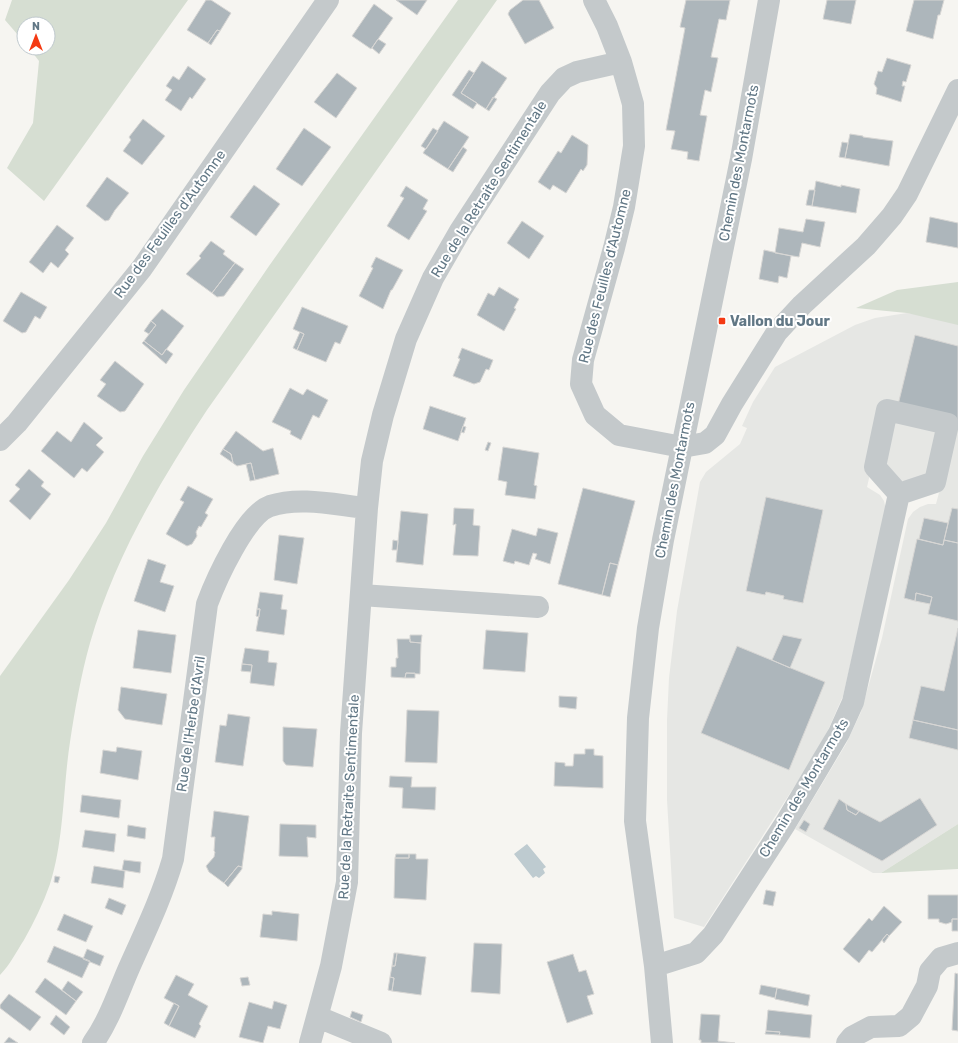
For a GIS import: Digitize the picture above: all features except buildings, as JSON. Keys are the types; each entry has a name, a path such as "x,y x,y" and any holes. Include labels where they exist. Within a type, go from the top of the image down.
{"street":[{"name":"Rue des Feuilles d'Automne","path":"0,440 17,423 142,268 328,0"},
{"name":"Rue des Feuilles d'Automne","path":"594,0 604,18 621,62 633,104 634,146 624,207 583,360 581,384 595,415 619,434 682,448"},
{"name":"Chemin des Montarmots","path":"662,1043 655,966 636,821 638,718 650,619 682,448 741,159 769,0"},
{"name":"Rue de la Retraite Sentimentale","path":"310,1043 338,936 347,882 351,733 367,508 372,461 383,415 406,339 440,264 460,230 550,93 564,78 577,72 621,62"},
{"path":"682,448 704,443 715,434 777,332 802,305 866,246 892,216 907,194 957,95"},
{"name":"Chemin des Montarmots","path":"655,966 696,953 713,935 785,824 839,733 853,702 899,494"},
{"name":"Rue de l'Herbe d'Avril","path":"93,1043 101,1032 124,981 167,880 173,859 207,604 218,575 249,523 258,513 269,506 303,501 367,508"},
{"path":"361,596 538,607"},
{"path":"847,1043 852,1037 870,1027 899,1026 911,1016 927,986 930,971 941,958 958,953"},
{"path":"318,1017 381,1043"}],"shaded area":[{"path":"12,0 188,0 44,201 7,168 33,123 39,61 35,56 56,56 56,16 16,16 16,33 5,20"},
{"path":"458,0 497,0 207,410 155,494 125,552 100,612 84,667 70,742 61,832 55,867 50,884 38,913 24,940 10,963 0,975 0,676 69,580 106,523 143,456 184,390 269,266"},
{"path":"958,282 958,325 907,313 856,308 897,290"},
{"path":"907,313 958,321 958,824 881,873 873,873 795,829 846,744 861,712 882,638 908,519 913,512 920,507 928,504 936,504 940,489 870,474 867,487 880,495 884,501 886,510 843,696 828,730 814,756 704,927 674,918 667,800 667,720 669,678 677,611 700,482 706,472 740,444 747,428 742,426 753,402 775,367 855,325 875,318"},
{"path":"958,824 958,869 881,873"},
{"path":"527,844 546,867 543,869 545,873 539,878 536,876 533,878 514,854"}],"place":[{"name":"Vallon du Jour","path":"722,321"}]}
